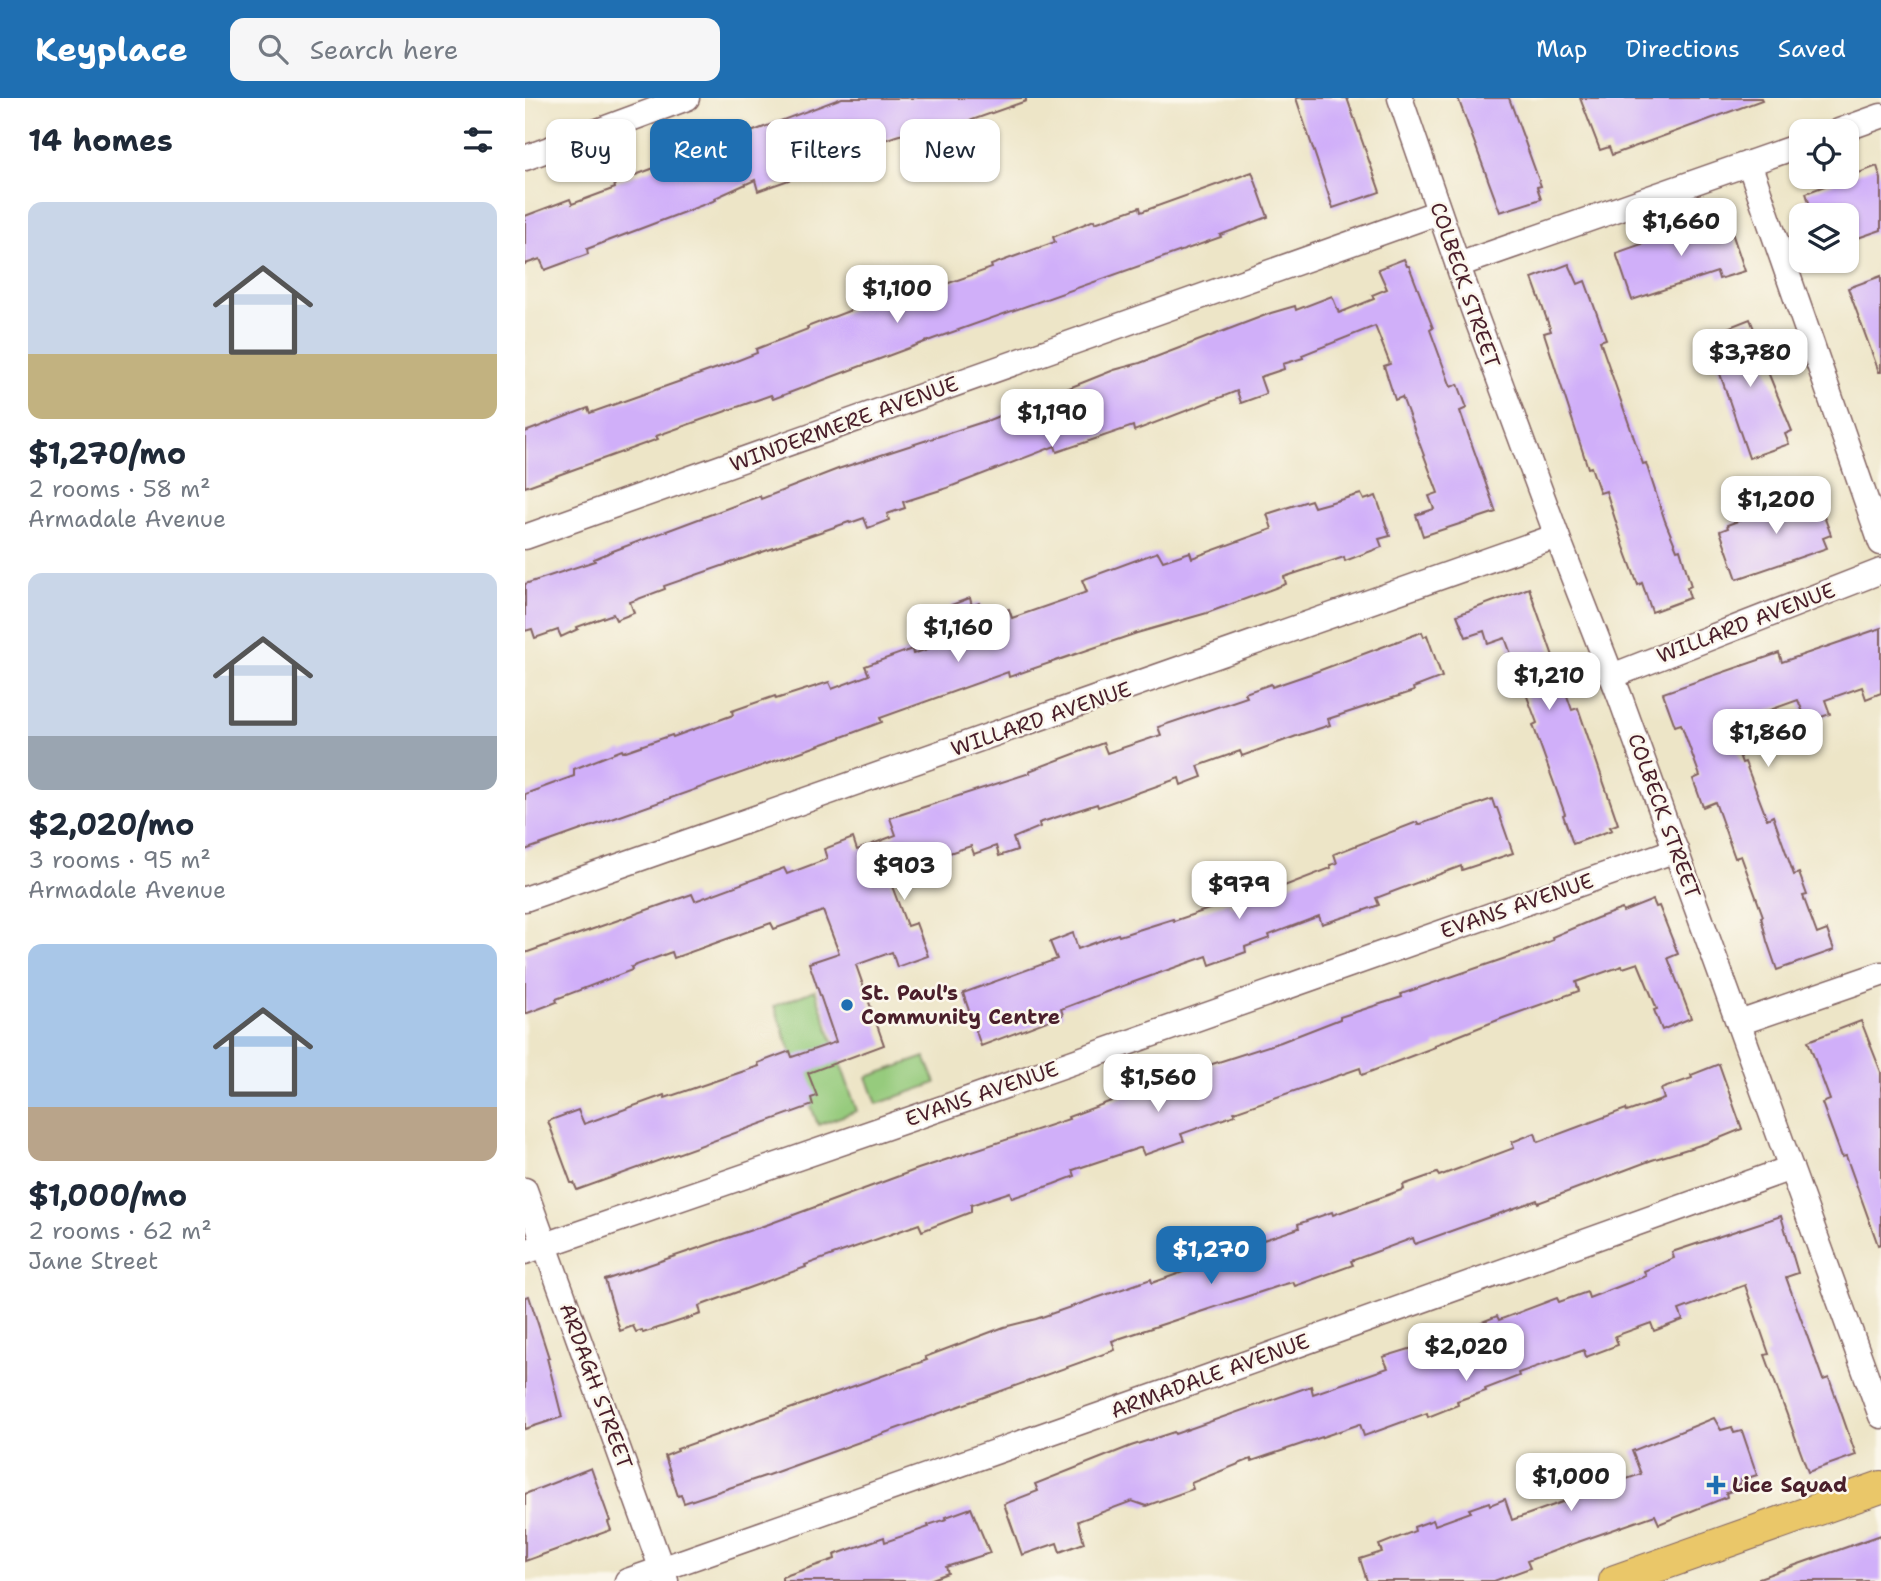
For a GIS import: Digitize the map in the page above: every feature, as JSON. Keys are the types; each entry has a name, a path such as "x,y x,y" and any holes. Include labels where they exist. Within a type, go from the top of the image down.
{"main road":[{"path":"1615,1581 1881,1488"}],"street":[{"path":"525,158 687,98"},
{"name":"COLBECK STREET","path":"1401,98 1458,265 1557,536 1677,850 1881,1416"},
{"path":"1859,124 1881,116"},
{"path":"1458,265 1789,149"},
{"path":"1749,163 1881,543"},
{"name":"WINDERMERE AVENUE","path":"525,537 1439,212"},
{"name":"WILLARD AVENUE","path":"525,900 1557,536"},
{"name":"WILLARD AVENUE","path":"1612,676 1881,571"},
{"name":"EVANS AVENUE","path":"535,1248 1677,850"},
{"path":"1738,1023 1881,974"},
{"name":"ARMADALE AVENUE","path":"627,1581 664,1575 1791,1168"},
{"name":"ARDAGH STREET","path":"525,1190 535,1248 664,1575"}],"green space":[{"path":"815,990 857,1111 818,1125 774,1006"},
{"path":"925,1057 936,1083 877,1104 867,1077"}],"building":[{"path":"842,98 1026,98 1026,101 975,119 900,119 900,135 886,140 886,119 786,119"},
{"path":"1296,98 1347,98 1380,192 1333,208"},
{"path":"1458,98 1509,98 1541,186 1537,187 1541,199 1500,212"},
{"path":"1580,98 1762,100 1612,155 1609,147 1600,150"},
{"path":"766,126 766,182 783,182 758,191 755,180 752,181 752,132"},
{"path":"1877,166 1881,179 1881,230 1859,238 1859,203 1809,203 1806,193 1817,189 1859,189 1859,173"},
{"path":"650,170 650,182 751,182 715,198 716,200 587,249 588,254 545,270 540,259 525,264 525,216 570,199 572,204 615,188 614,183 617,182 636,182 636,175"},
{"path":"1252,172 1268,217 1220,235 1221,237 773,399 771,395 656,436 658,439 525,487 525,432 588,408 590,413 726,365 757,353 756,349 808,329 807,327 906,289 927,283 929,290 992,268 991,265 1055,242 1053,237 1094,220 1095,223 1140,207 1141,212"},
{"path":"1721,216 1724,222 1728,221 1745,271 1719,279 1717,272 1632,300 1616,253"},
{"path":"1404,259 1433,328 1430,330 1451,387 1458,384 1467,408 1460,411 1496,512 1423,536 1416,515 1434,509 1429,496 1438,493 1402,397 1395,400 1384,366 1390,364 1375,326 1302,355 1303,358 1283,364 1284,369 1260,377 1266,394 1241,403 1237,391 1134,431 1133,426 1057,452 1055,446 903,502 905,508 887,514 889,520 868,528 864,518 849,522 664,586 665,589 630,602 634,613 616,620 613,614 577,627 578,629 561,637 558,630 535,638 532,629 525,631 525,584 595,561 594,559 613,551 760,496 761,499 838,469 989,420 1114,370 1140,363 1271,313 1295,306 1296,310 1332,296 1339,313 1374,299 1372,295 1387,289 1378,269"},
{"path":"1569,264 1578,284 1585,281 1606,339 1600,341 1643,464 1646,463 1677,550 1680,549 1691,586 1687,588 1690,598 1652,612 1642,583 1638,585 1606,491 1600,493 1591,467 1588,468 1544,333 1551,331 1532,278"},
{"path":"1881,276 1881,372 1879,372 1848,288"},
{"path":"1750,319 1762,349 1759,350 1792,431 1785,434 1789,444 1749,458 1707,336"},
{"path":"1815,492 1831,535 1823,538 1827,548 1737,579 1720,531 1728,528 1727,525"},
{"path":"1361,494 1364,500 1376,496 1390,536 1379,539 1382,547 1345,561 1344,557 1284,577 1286,584 1207,613 1137,633 1009,677 1008,672 880,718 882,722 831,741 525,850 525,794 574,776 574,769 622,750 623,752 672,735 673,737 733,715 732,711 775,696 776,699 829,682 832,689 869,675 865,666 912,649 913,654 954,640 945,616 954,613 951,605 970,598 972,606 979,603 985,617 1009,609 1012,618 1087,592 1082,580 1158,552 1163,561 1190,552 1192,558 1272,529 1267,514 1311,500 1314,507"},
{"path":"1529,588 1572,710 1578,708 1618,824 1610,827 1612,830 1573,844 1533,725 1537,723 1505,638 1488,644 1484,631 1466,637 1457,615"},
{"path":"1881,628 1881,693 1866,699 1862,687 1825,700 1830,714 1807,722 1798,700 1728,725 1767,819 1773,816 1794,875 1799,873 1807,895 1803,896 1817,934 1827,930 1834,950 1777,970 1767,941 1761,917 1763,916 1741,856 1735,858 1715,802 1703,807 1693,779 1700,776 1681,724 1675,726 1663,693 1779,653 1782,662"},
{"path":"1422,632 1424,637 1427,635 1442,677 1413,688 1414,691 1328,719 1330,725 1242,756 1240,751 1198,766 1202,777 1181,785 1179,778 1098,807 1097,804 1039,823 1040,827 1013,838 1017,850 999,856 996,846 974,854 971,846 887,873 907,926 916,923 928,956 897,967 892,952 856,965 884,1045 808,1073 817,1096 811,1098 813,1105 577,1190 574,1183 571,1183 548,1121 578,1110 584,1124 664,1095 665,1098 759,1066 758,1063 790,1051 792,1057 836,1042 809,963 839,953 823,911 774,929 771,923 674,958 672,952 669,953 525,1014 525,953 692,894 695,901 784,868 787,874 827,859 824,849 853,838 857,850 896,835 890,818 1030,773 1029,771 1103,743 1107,753 1161,735 1158,727 1247,697 1245,693 1310,674"},
{"path":"1492,799 1513,853 1462,870 1461,866 1376,898 1379,905 1357,913 1322,924 1319,916 1269,935 1270,938 1245,947 1246,952 1210,965 1207,956 1106,992 1061,1009 1063,1015 981,1046 963,993 1057,959 1050,942 1073,933 1078,949 1118,934 1119,936 1173,919 1174,921 1229,902 1230,907 1331,868 1330,865 1337,863 1334,854 1417,822 1418,825"},
{"path":"1653,900 1656,907 1659,906 1678,954 1668,958 1691,1018 1662,1030 1654,1010 1657,1009 1638,963 1623,968 1622,966 1576,982 1579,991 1503,1018 1362,1075 1360,1068 1234,1112 1235,1115 1181,1134 1184,1141 1144,1155 1139,1148 1073,1170 1075,1176 1054,1184 1012,1198 1010,1192 971,1205 971,1212 922,1231 919,1224 699,1306 701,1314 643,1333 642,1330 636,1332 633,1326 620,1331 605,1280 918,1169 1069,1119 1068,1117 1206,1066 1281,1042 1340,1017 1402,997 1401,994 1526,951 1597,918 1622,909 1623,912"},
{"path":"1861,1021 1881,1072 1881,1244 1878,1245 1846,1156 1842,1157 1822,1103 1830,1100 1808,1041"},
{"path":"1719,1064 1742,1129 1538,1203 1537,1200 1415,1244 1413,1238 1351,1261 1353,1265 1295,1286 1293,1282 1282,1285 1112,1341 1115,1350 768,1475 684,1503 681,1495 678,1496 665,1456 678,1451 677,1449 927,1360 925,1357 1004,1327 1036,1319 1151,1279 1152,1283 1192,1269 1191,1267 1216,1256 1299,1228 1298,1224 1332,1212 1333,1215 1404,1189 1403,1185 1437,1173 1439,1176 1514,1148 1512,1142 1535,1133 1538,1142 1626,1109 1627,1112 1664,1099 1661,1089 1692,1078 1691,1075"},
{"path":"1781,1216 1798,1273 1786,1277 1823,1380 1829,1378 1856,1455 1808,1472 1765,1355 1769,1354 1745,1285 1679,1310 1683,1320 1654,1331 1651,1323 1615,1336 1618,1345 1586,1357 1584,1350 1518,1373 1519,1376 1457,1401 1458,1405 1428,1417 1427,1413 1364,1436 1360,1424 1252,1461 1251,1459 1191,1483 1193,1489 1146,1506 1132,1501 1078,1521 1084,1543 1060,1552 1057,1543 1022,1555 1004,1504 1038,1491 1035,1484 1131,1446 1174,1432 1175,1434 1311,1386 1313,1394 1388,1368 1383,1357 1429,1343 1497,1316 1499,1320 1557,1298 1559,1302 1587,1292 1589,1298 1646,1276 1644,1271 1674,1258 1672,1252"},
{"path":"529,1296 549,1358 562,1417 525,1429 525,1297"},
{"path":"1714,1418 1721,1430 1732,1427 1734,1433 1742,1431 1757,1475 1741,1480 1742,1483 1737,1485 1739,1488 1726,1493 1727,1497 1659,1524 1655,1515 1578,1542 1527,1561 1530,1568 1494,1581 1367,1581 1360,1559 1382,1552 1379,1545 1415,1531 1414,1527 1433,1520 1435,1525 1471,1512 1469,1509 1505,1499 1512,1520 1641,1474 1632,1451"},
{"path":"591,1468 611,1530 525,1561 525,1494"},
{"path":"971,1508 990,1553 946,1567 948,1573 927,1581 782,1581 782,1577 835,1559 834,1555 884,1537 885,1542 929,1527 928,1525"},
{"path":"1881,1535 1881,1581 1759,1581 1759,1578"}],"place":[{"name":"St. Paul's Community Centre","path":"847,1005"},
{"name":"Lice Squad","path":"1716,1485"}]}
